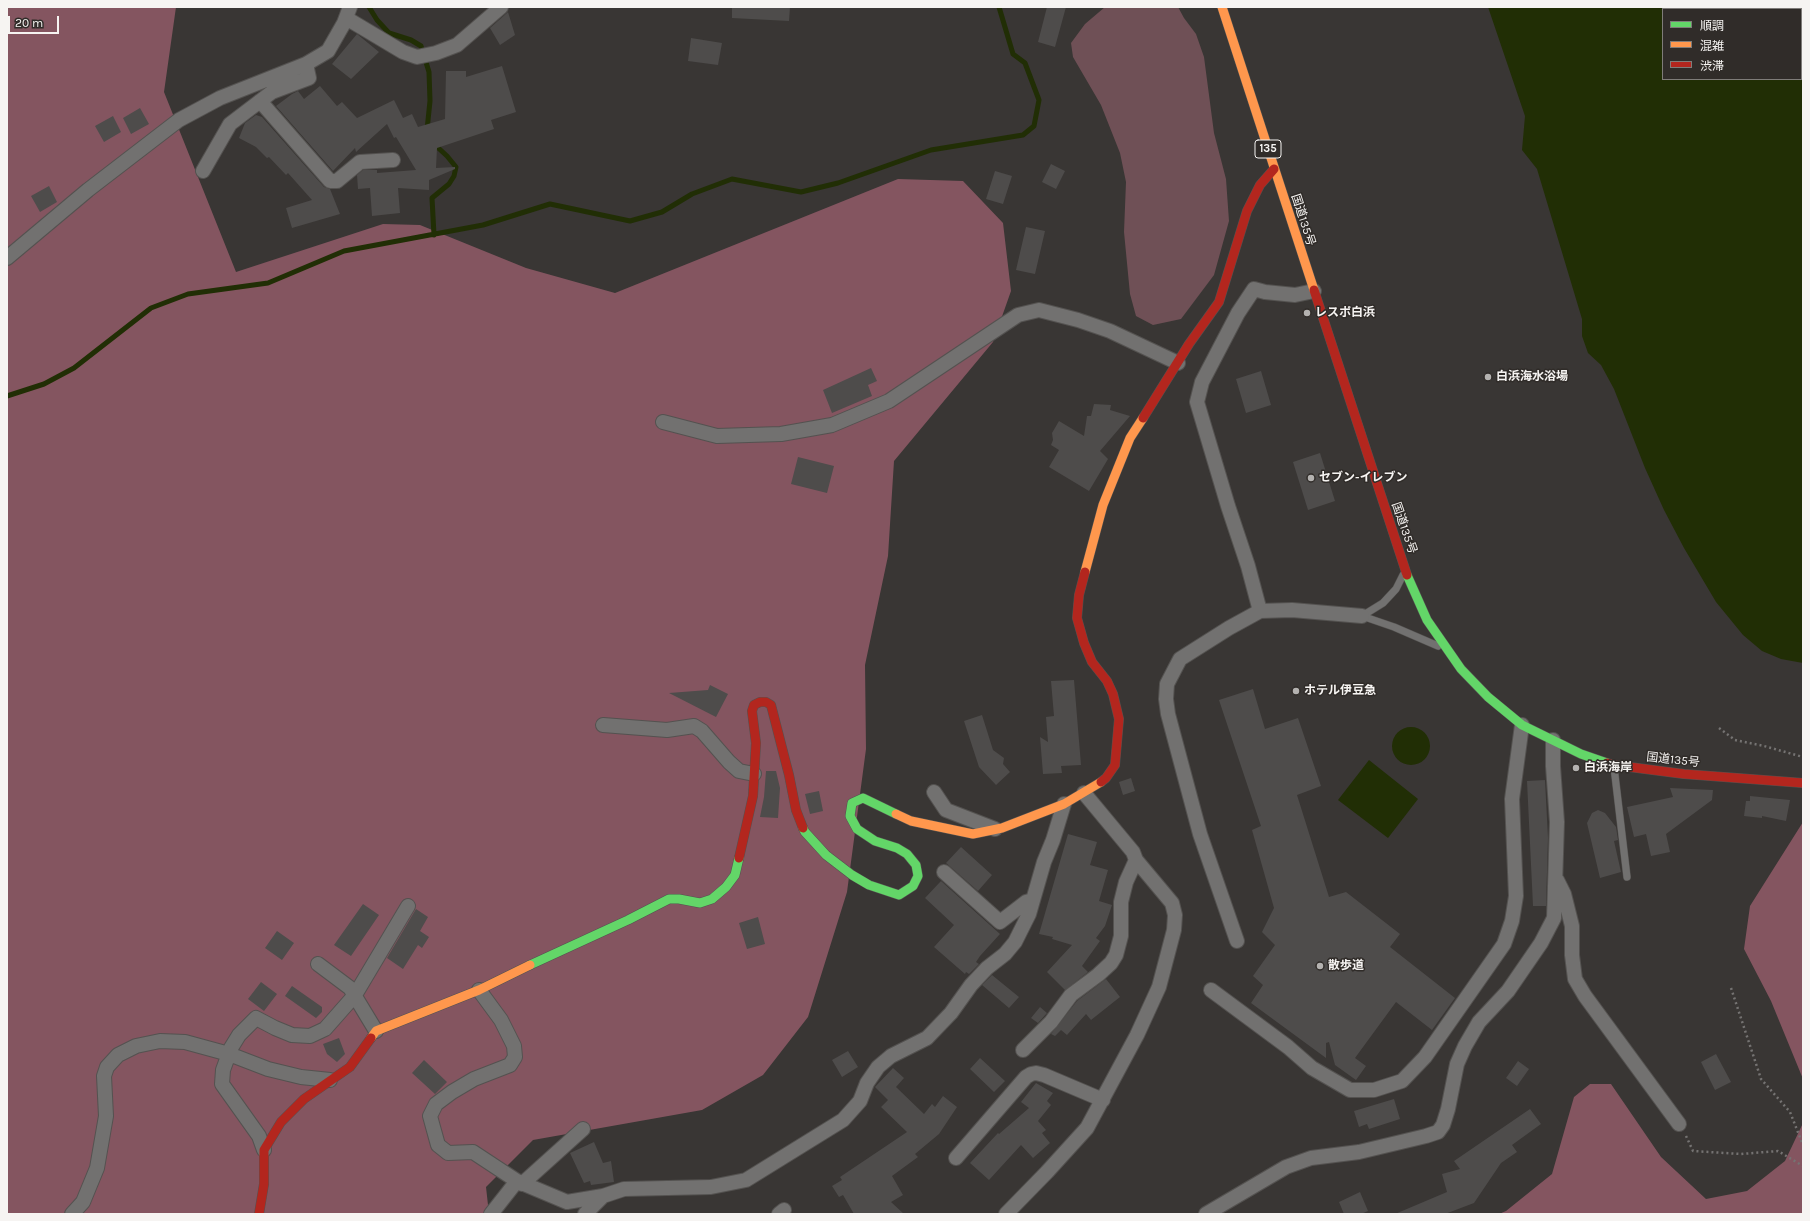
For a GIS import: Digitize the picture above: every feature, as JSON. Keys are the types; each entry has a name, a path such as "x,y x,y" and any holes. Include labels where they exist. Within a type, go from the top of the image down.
{"main road":[{"name":"国道135号","path":"1222,7 1405,570 1427,620 1446,649 1461,669 1488,697 1522,725 1581,754 1614,765 1684,774 1803,782"},
{"path":"259,1214 262,1209 264,1184 264,1150 281,1122 304,1098 350,1067 376,1031 479,990 628,920 661,902 679,899 700,903 712,899 726,888 735,875 753,796 756,743 752,711 754,705 760,702 766,702 770,705 776,724 796,810 805,832 826,855 852,875 869,886 889,893 899,895 912,886 918,876 916,866 907,854 897,848 875,841 857,829 850,816 852,803 863,798 911,821 973,834 995,829 1064,804 1106,778 1115,765 1119,719 1113,694 1107,682 1092,662 1084,643 1077,618 1079,595 1103,505 1115,472 1130,438 1189,344 1219,302 1247,211 1260,185 1274,169"}],"street":[{"path":"7,258 88,190 179,120 220,98 306,64 328,51 348,13 403,52 417,57 436,53 457,45 501,7"},
{"path":"203,171 230,124 272,92 309,78 306,64"},
{"path":"260,101 330,181 337,181 360,162 393,160"},
{"path":"1260,611 1248,566 1197,402 1202,382 1238,313 1254,289 1265,292 1295,295 1314,291"},
{"path":"663,422 717,436 781,434 832,425 889,401 1018,315 1039,310 1110,331 1178,363"},
{"path":"1237,941 1200,834 1166,699 1167,684 1180,659 1229,628 1260,611 1292,610 1362,616"},
{"path":"603,725 667,730 694,726 702,731 729,762 739,771 754,774"},
{"path":"1211,990 1288,1047 1312,1068 1350,1090 1374,1090 1402,1081 1425,1057 1492,964 1504,944 1512,921 1516,896 1512,799 1522,725"},
{"path":"1206,1214 1280,1170 1311,1158 1359,1152 1438,1132 1448,1109 1457,1064 1465,1046 1479,1022 1508,991 1550,928 1554,918 1557,822 1553,766 1553,740"},
{"path":"934,792 946,810 995,829"},
{"path":"1006,1214 1087,1128 1137,1035 1159,987 1174,930 1172,903 1136,860 1133,852 1084,793"},
{"path":"479,990 501,1020 514,1046 515,1057 510,1066 474,1079 452,1092 436,1104 430,1116 438,1145 448,1153 473,1152 519,1183 567,1202 603,1196 624,1189 711,1187 746,1180 843,1120 860,1100 867,1083 878,1067 891,1056 927,1038 951,1014 971,985 987,968 1005,954 1015,942 1029,914 1064,804"},
{"path":"1023,1050 1051,1022 1071,995 1107,967 1116,955 1121,936 1121,902 1126,882 1136,860"},
{"path":"944,872 1000,922 1026,902 1033,900"},
{"path":"1556,877 1564,894 1572,926 1572,956 1575,979 1584,996 1679,1124"},
{"path":"264,1150 259,1136 222,1084 223,1070 239,1035 256,1018 275,1028 292,1034 310,1036 325,1029 355,995 408,906"},
{"path":"318,964 350,988 376,1031"},
{"path":"72,1214 83,1202 97,1168 106,1116 104,1076 107,1067 118,1055 136,1046 160,1041 185,1042 229,1054 268,1069 301,1077 330,1080"},
{"path":"956,1158 1026,1077 1031,1074 1036,1073 1044,1075 1103,1100"},
{"path":"491,1214 519,1183 584,1129"},
{"path":"585,1214 603,1196"}],"lane":[{"path":"1362,616 1383,603 1396,589 1405,570"},
{"path":"1362,616 1394,626 1446,649"},
{"path":"1614,765 1628,877"}],"path":[{"path":"1719,728 1734,740 1764,746 1803,757"},
{"path":"1731,988 1761,1079 1790,1112 1803,1145"},
{"path":"1679,1124 1693,1150 1741,1154 1778,1151 1803,1166"}],"shaded area":[{"path":"7,7 176,7 164,92 236,272 383,224 420,225 526,268 615,293 898,179 963,181 1003,223 1011,291 993,342 894,461 888,556 865,665 866,749 847,892 808,1017 763,1075 702,1110 533,1140 486,1187 489,1214 7,1214"},
{"path":"1105,7 1178,7 1196,34 1204,57 1214,133 1226,179 1229,221 1214,275 1181,319 1153,325 1136,316 1130,294 1124,232 1126,182 1120,153 1101,105 1073,57 1071,43 1085,24"},
{"path":"1488,7 1803,7 1803,663 1781,659 1762,651 1743,635 1716,602 1684,548 1664,510 1645,468 1614,389 1601,365 1588,353 1582,336 1582,319 1537,169 1522,150 1525,116"},
{"path":"1407,727 1415,727 1425,732 1429,739 1429,753 1425,760 1415,765 1407,765 1397,760 1395,757 1392,750 1392,742 1397,732 1400,730"},
{"path":"1369,760 1418,799 1388,838 1338,800"},
{"path":"1803,822 1803,1079 1771,1001 1744,949 1750,906"},
{"path":"1590,1084 1611,1084 1661,1157 1706,1199 1747,1191 1785,1161 1803,1123 1803,1214 1499,1214 1506,1211 1552,1174 1574,1097"}],"building":[{"path":"732,7 790,7 789,21 732,18"},
{"path":"1047,7 1066,7 1055,47 1038,42"},
{"path":"508,12 515,35 500,45 490,28"},
{"path":"357,34 379,52 351,79 332,64"},
{"path":"691,38 722,43 718,65 688,61"},
{"path":"502,66 516,112 491,120 494,129 437,148 436,168 455,167 455,169 429,180 429,190 398,188 400,213 372,216 370,188 358,189 357,175 363,170 377,170 377,173 416,170 396,137 394,138 387,124 356,152 355,148 333,171 276,106 298,91 304,99 320,86 337,106 342,102 357,118 394,100 403,118 412,114 418,127 445,119 446,71 466,71 466,77"},
{"path":"140,108 149,124 131,134 123,118"},
{"path":"256,115 262,117 324,187 330,189 340,214 292,228 286,208 312,200 288,173 286,175 269,157 267,158 256,147 239,138 245,123"},
{"path":"113,116 121,132 104,142 95,126"},
{"path":"1051,164 1065,171 1056,189 1042,182"},
{"path":"995,171 1012,176 1003,204 986,199"},
{"path":"49,186 57,202 40,212 31,196"},
{"path":"1026,227 1045,231 1035,274 1016,270"},
{"path":"871,368 877,381 868,385 872,396 832,413 823,390"},
{"path":"1261,371 1271,405 1246,413 1236,379"},
{"path":"1094,404 1111,405 1110,410 1130,416 1100,451 1108,459 1089,491 1049,467 1059,450 1051,445 1053,440 1052,433 1059,421 1084,436 1087,416 1091,416"},
{"path":"1320,453 1335,501 1308,510 1293,462"},
{"path":"798,457 834,466 827,493 791,484"},
{"path":"1074,680 1081,765 1061,766 1062,773 1043,774 1040,737 1048,742 1046,717 1054,716 1051,681"},
{"path":"710,685 728,694 716,717 669,693 708,690"},
{"path":"1253,689 1265,729 1298,718 1321,786 1297,795 1329,897 1346,892 1400,934 1390,947 1455,998 1432,1030 1396,1002 1355,1058 1366,1066 1356,1080 1335,1065 1329,1042 1326,1043 1326,1058 1251,1003 1263,985 1253,976 1275,945 1262,932 1274,908 1252,830 1261,826 1219,700"},
{"path":"982,715 993,750 1004,758 1003,764 1010,772 996,785 979,767 964,721"},
{"path":"766,771 776,771 780,788 778,818 760,817 764,797"},
{"path":"1131,778 1135,791 1123,795 1119,782"},
{"path":"1545,780 1548,838 1546,906 1533,906 1527,781"},
{"path":"1670,788 1713,790 1712,800 1666,834 1670,852 1651,856 1646,834 1634,837 1627,807 1673,797"},
{"path":"819,791 823,811 810,814 805,794"},
{"path":"1750,796 1790,800 1786,821 1762,816 1762,818 1744,816 1746,801 1750,801"},
{"path":"1598,810 1605,813 1616,827 1618,840 1614,841 1621,872 1600,878 1587,823 1592,813"},
{"path":"1068,834 1097,842 1090,865 1108,870 1099,901 1112,905 1105,926 1096,938 1100,941 1082,966 1088,972 1065,990 1047,972 1072,945 1052,939 1053,937 1039,934"},
{"path":"961,847 992,875 978,891 946,863"},
{"path":"941,881 1000,934 980,956 976,962 979,964 969,974 966,972 965,974 934,947 954,925 925,898"},
{"path":"363,904 379,915 351,956 334,945"},
{"path":"416,909 428,917 420,931 429,937 422,948 418,945 403,969 387,958"},
{"path":"758,917 765,944 747,949 739,923"},
{"path":"277,931 294,943 282,960 265,948"},
{"path":"992,975 1019,997 1009,1008 982,985"},
{"path":"1106,979 1120,997 1091,1020 1086,1014 1067,1035 1061,1030 1055,1036 1051,1034 1077,1001"},
{"path":"261,982 277,994 264,1011 248,999"},
{"path":"292,986 322,1007 322,1012 316,1018 285,996"},
{"path":"1040,1007 1047,1013 1038,1023 1031,1018"},
{"path":"339,1038 345,1054 337,1062 327,1054 323,1044"},
{"path":"848,1051 858,1067 842,1077 832,1060"},
{"path":"1716,1054 1731,1082 1715,1090 1701,1062"},
{"path":"980,1058 1005,1081 994,1092 970,1069"},
{"path":"424,1060 447,1082 435,1094 412,1073"},
{"path":"1518,1061 1529,1069 1517,1086 1506,1078"},
{"path":"893,1068 904,1078 896,1087 924,1114 932,1104 935,1107 943,1096 957,1107 939,1134 915,1154 918,1157 892,1176 903,1195 891,1202 904,1214 854,1214 843,1195 839,1197 832,1186 842,1180 840,1177 907,1132 881,1107 888,1100 875,1087"},
{"path":"1036,1083 1053,1093 1047,1101 1051,1105 1038,1121 1046,1130 1042,1133 1050,1143 1033,1158 1021,1145 989,1180 970,1163 998,1133 999,1134 1029,1108 1021,1102"},
{"path":"1394,1099 1400,1119 1369,1129 1367,1124 1359,1127 1354,1111"},
{"path":"1530,1109 1541,1124 1512,1145 1517,1152 1501,1163 1474,1203 1445,1214 1395,1214 1447,1192 1442,1174 1460,1169 1454,1161"},
{"path":"594,1142 603,1163 611,1161 614,1182 591,1185 590,1181 584,1183 570,1153"},
{"path":"1360,1192 1368,1211 1361,1214 1344,1214 1339,1202"}],"waterway":[{"path":"369,7 377,20 389,33 411,40 421,46 429,72 430,101 427,130"},
{"path":"7,396 44,384 74,368 151,308 188,294 268,283 344,251 483,225 550,204 630,221 662,212 692,194 732,179 801,192 838,183 931,150 1023,135 1034,126 1039,100 1025,63 1013,54 999,7"},
{"path":"434,144 456,167 454,176 449,184 432,198 434,235"}],"traffic: fast":[{"path":"1407,575 1427,620 1461,669 1488,697 1522,725 1581,754 1607,763"},
{"path":"803,828 826,855 852,875 869,885 899,895 913,886 918,876 916,865 907,854 897,848 875,841 857,829 850,816 852,803 863,798 896,814"},
{"path":"530,965 628,920 669,899 679,899 700,903 712,899 726,887 735,875 739,858"}],"traffic: slow":[{"path":"1222,7 1314,290"},
{"path":"1085,572 1103,505 1130,438 1143,418"},
{"path":"896,814 911,821 973,834 1002,828 1064,804 1101,782"},
{"path":"371,1038 376,1031 479,990 530,965"}],"traffic: jam":[{"path":"1143,418 1189,344 1219,302 1247,211 1260,185 1274,169"},
{"path":"1314,290 1407,575"},
{"path":"1085,572 1079,595 1077,618 1084,643 1092,662 1107,681 1113,694 1119,719 1115,765 1106,778 1101,782"},
{"path":"739,858 753,796 756,743 752,711 754,705 760,702 766,702 771,705 789,775 796,810 803,828"},
{"path":"1607,763 1684,774 1803,783"},
{"path":"259,1214 264,1184 264,1150 281,1122 304,1099 350,1067 371,1038"}],"place":[{"name":"レスポ白浜","path":"1307,313"},
{"name":"白浜海水浴場","path":"1488,377"},
{"name":"セブン-イレブン","path":"1311,478"},
{"name":"ホテル伊豆急","path":"1296,691"},
{"name":"白浜海岸","path":"1576,768"},
{"name":"散歩道","path":"1320,966"}]}
